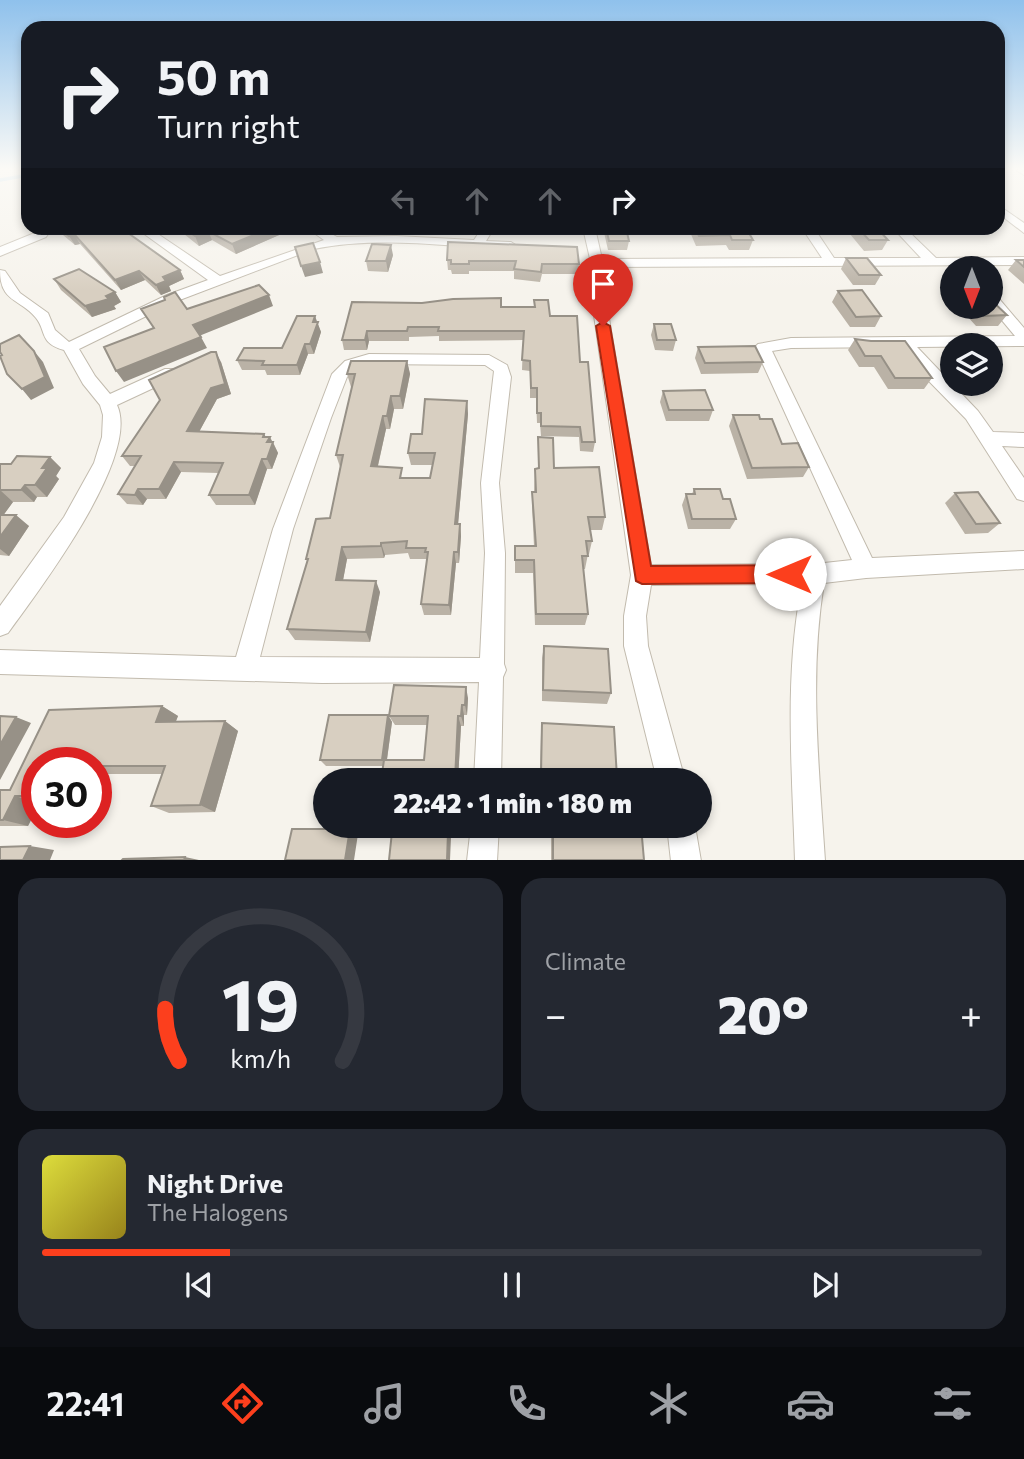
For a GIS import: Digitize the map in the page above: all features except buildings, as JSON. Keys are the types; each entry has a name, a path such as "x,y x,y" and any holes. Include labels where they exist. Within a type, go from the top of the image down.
{"street":[{"path":"1005,214 1024,229"},
{"path":"0,252 41,235"},
{"path":"152,235 216,279"},
{"path":"325,235 335,241"},
{"path":"480,243 484,235"},
{"path":"590,235 623,465 642,575 635,615 636,646 668,768"},
{"path":"813,235 830,261"},
{"path":"906,235 931,260"},
{"path":"0,274 15,296 43,316 48,332 60,344 70,347 216,279 311,246 335,241 480,243 530,248"},
{"path":"576,247 594,254 940,262"},
{"path":"1003,262 1024,261"},
{"path":"1003,314 1024,340"},
{"path":"866,568 763,351 767,345 1024,340"},
{"path":"906,342 923,365 972,415 1024,493"},
{"path":"0,625 68,527 98,476 113,418 107,401 88,379 70,347"},
{"path":"244,669 255,640 263,598 290,506 340,374 351,365 369,359 489,360 501,369 502,377 490,483 495,553 494,670 489,768"},
{"path":"107,401 190,365"},
{"path":"986,439 1024,439"},
{"path":"642,575 815,574 866,568 1024,560"},
{"path":"810,860 802,678 806,623 815,574"},
{"path":"0,662 244,669 494,670"},
{"path":"482,860 484,838"},
{"path":"683,838 686,860"}],"route":[{"path":"603,326 642,575 790,574"}]}
